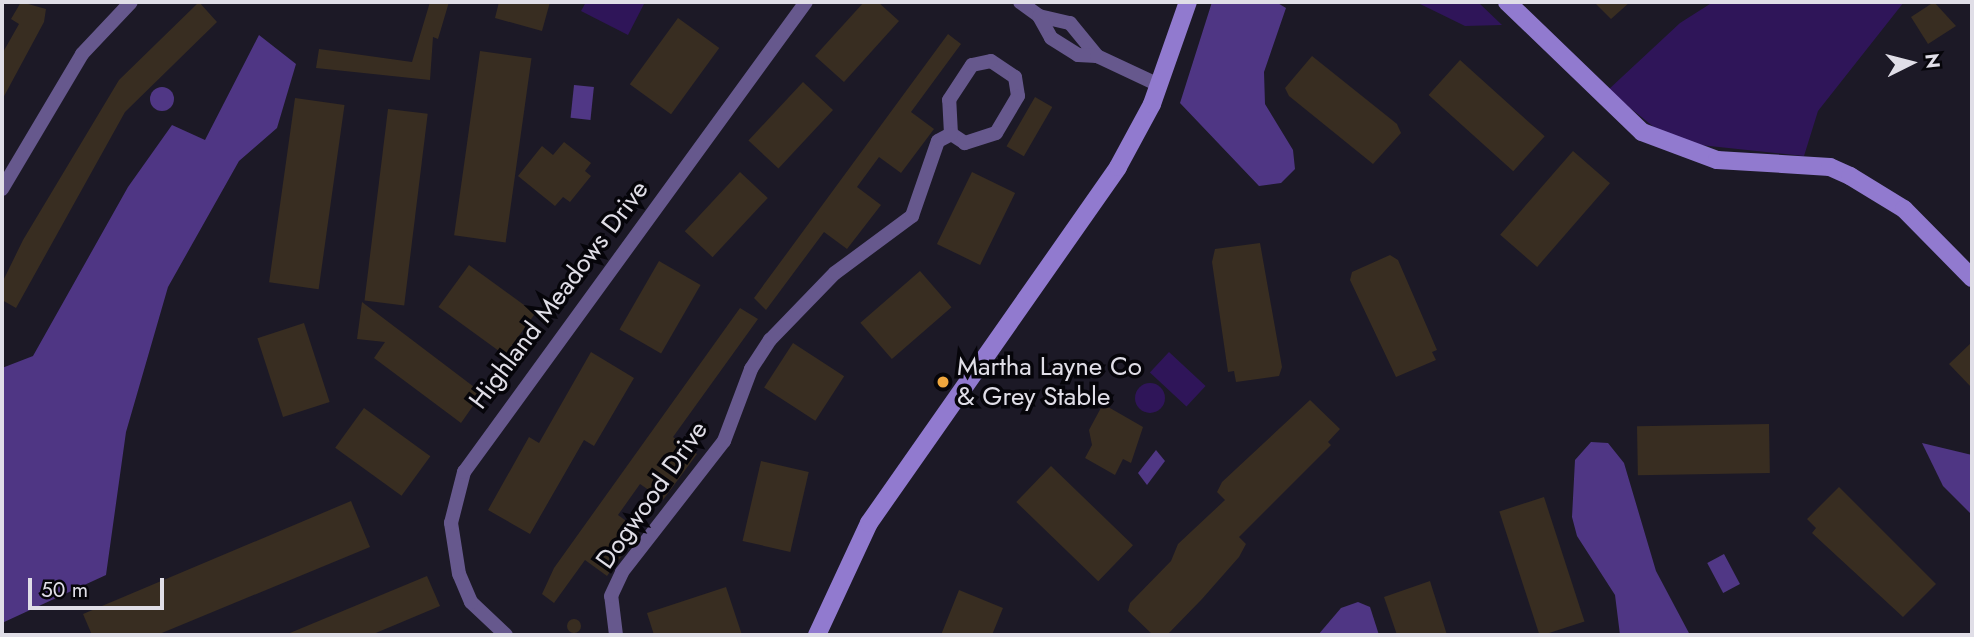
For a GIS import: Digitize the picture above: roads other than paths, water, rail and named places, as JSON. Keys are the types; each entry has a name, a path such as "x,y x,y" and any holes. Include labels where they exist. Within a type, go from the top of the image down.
{"main road":[{"path":"817,635 869,523 1098,202 1159,85 1188,2"},
{"path":"1507,2 1642,132 1717,160 1830,167 1904,209 1972,278"}],"street":[{"path":"2,189 82,54 131,2"},
{"name":"Highland Meadows Drive","path":"506,635 471,602 459,574 450,537 464,472 806,2"},
{"path":"1020,2 1039,16 1070,23 1097,56"},
{"path":"1039,16 1051,38 1078,55 1097,56 1159,85"},
{"path":"991,61 1015,77 1018,96 996,133 974,142 951,134 949,100 972,65 991,61"},
{"name":"Dogwood Drive","path":"616,635 611,596 622,572 724,441 770,340 835,273 912,216 938,141 951,134"}],"place":[{"name":"Martha Layne Co & Grey Stable","path":"943,382"}]}
